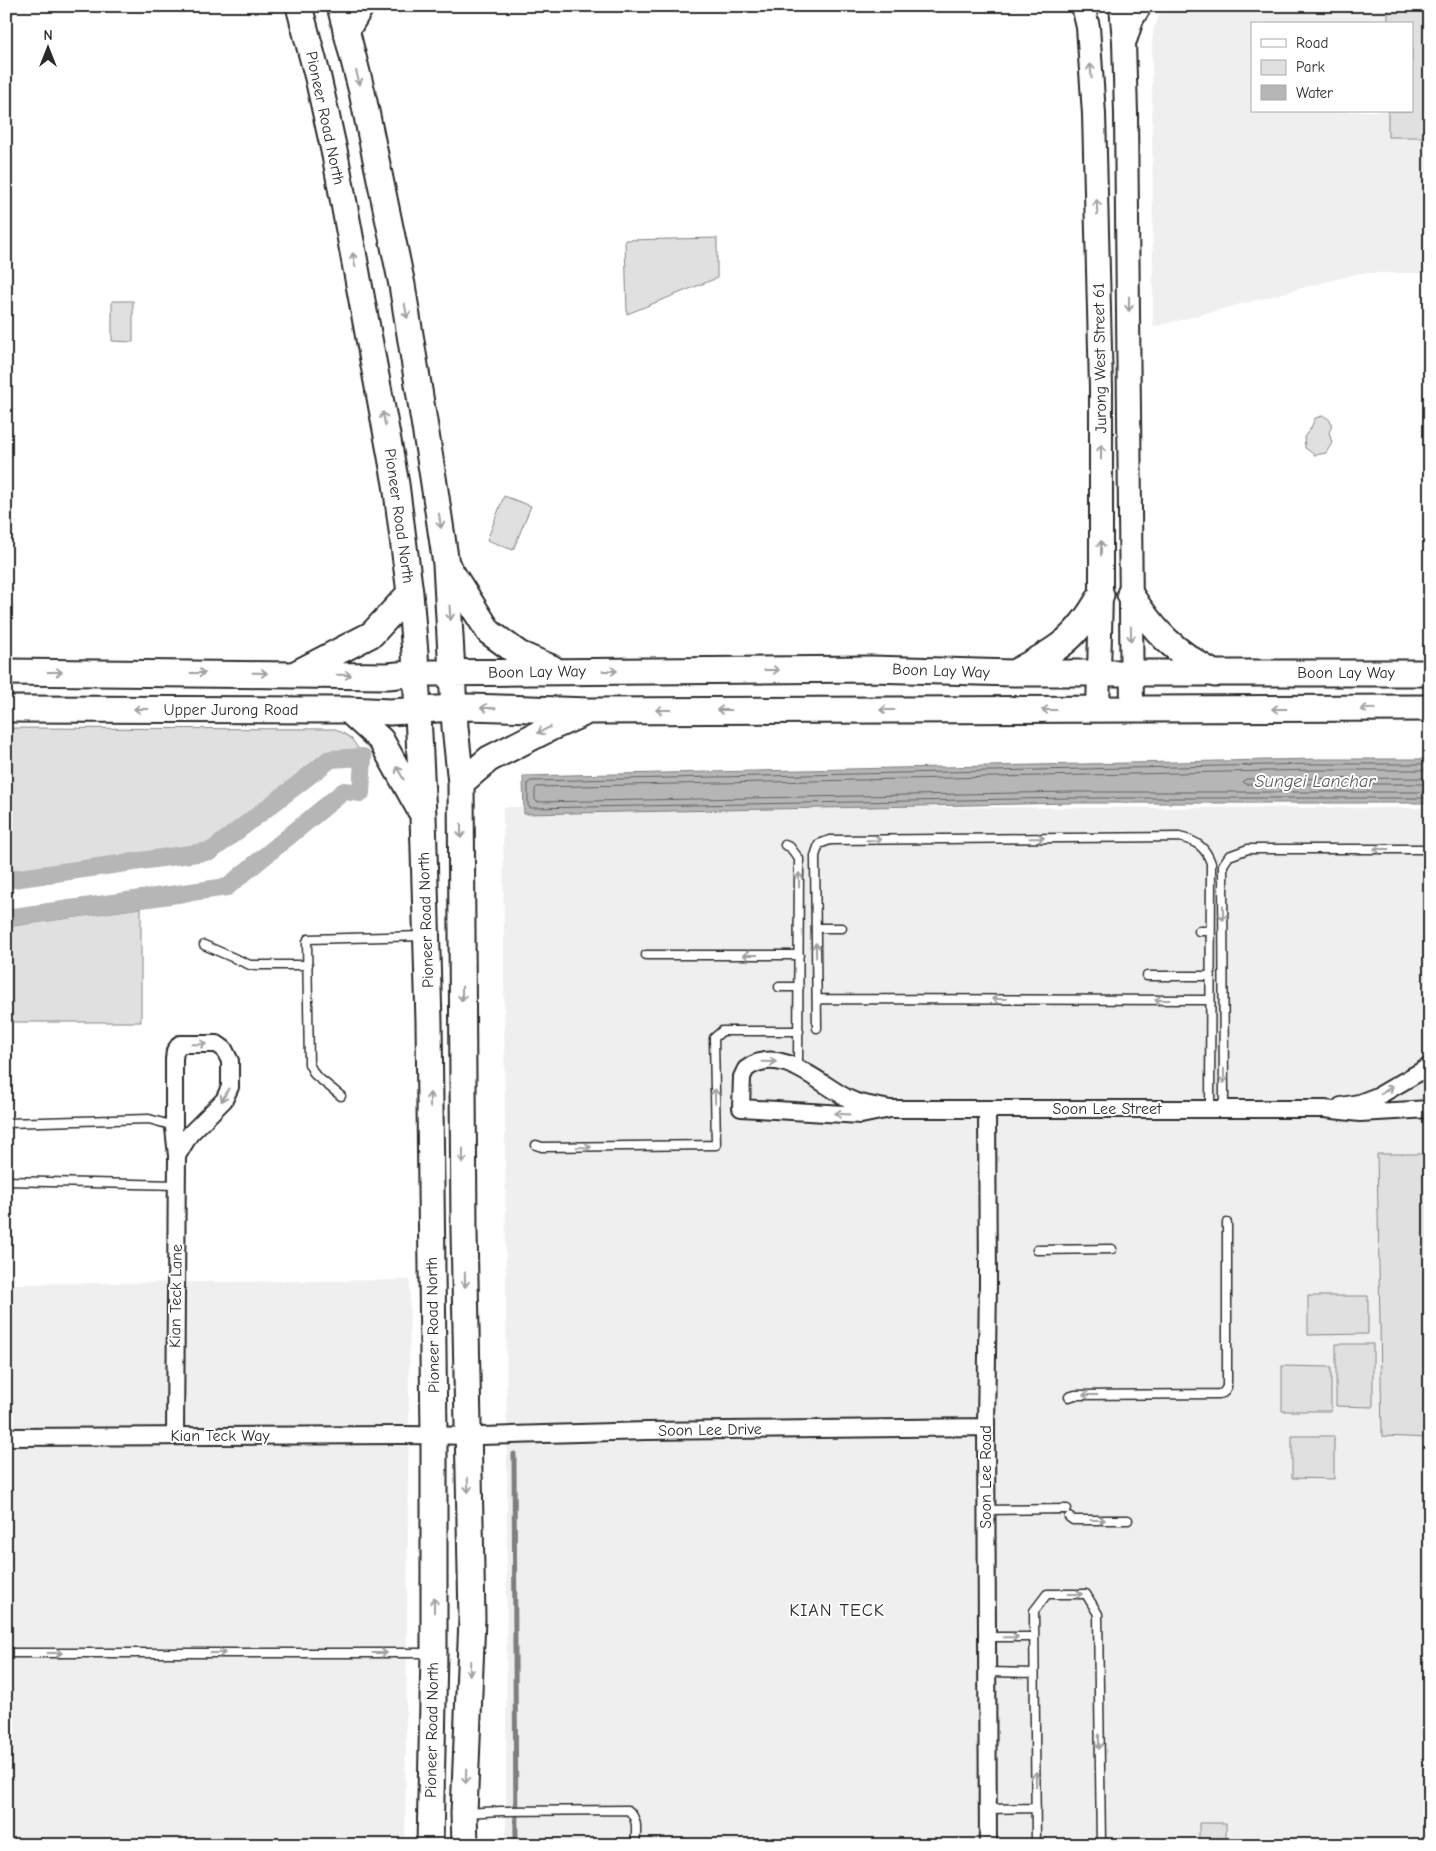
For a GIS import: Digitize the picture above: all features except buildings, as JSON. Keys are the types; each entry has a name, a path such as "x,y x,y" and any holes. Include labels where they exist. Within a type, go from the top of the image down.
{"main road":[{"name":"Pioneer Road North","path":"298,6 318,78 336,164 396,484 410,594 417,673 429,1022 434,1435 434,1654 430,1845"},
{"name":"Pioneer Road North","path":"340,6 362,92 402,285 446,564 461,783 464,1222 472,1619 464,1813 465,1845"},
{"path":"346,31 361,6"},
{"path":"446,564 488,632 519,654 561,672"},
{"path":"295,674 372,634 410,594"},
{"path":"1130,594 1147,620 1163,638 1188,659 1215,674"},
{"path":"1013,673 1058,647 1073,635 1089,616 1101,595"},
{"name":"Boon Lay Way","path":"453,673 871,669 1013,673 1430,673"},
{"path":"6,672 388,676 417,673 453,673"},
{"path":"455,708 589,711 1430,708"},
{"name":"Upper Jurong Road","path":"6,709 348,710 390,712 455,708"},
{"path":"348,710 381,740 423,816"},
{"path":"461,783 488,759 589,711"}],"street":[{"name":"Jurong West Street 61","path":"1083,6 1088,27 1094,114 1102,388 1101,595 1098,710"},
{"name":"Jurong West Street 61","path":"1121,6 1124,41 1128,256 1132,709"},
{"path":"1124,41 1132,19 1140,6"},
{"name":"Kian Teck Lane","path":"176,1436 177,1156 174,1126 174,1059 175,1051 180,1044 217,1044 224,1049 230,1061 230,1087 224,1100 190,1134 177,1156"},
{"name":"Soon Lee Street","path":"890,1109 851,1100 798,1068 783,1063 763,1061 751,1065 746,1069 742,1077 741,1108 861,1115 890,1109 1324,1109 1360,1113 1430,1108"},
{"name":"Soon Lee Street","path":"1324,1109 1359,1103 1380,1095 1430,1066"},
{"name":"Soon Lee Road","path":"987,1110 986,1510 988,1845"},
{"name":"Soon Lee Drive","path":"434,1435 469,1436 655,1431 986,1427"},
{"name":"Kian Teck Way","path":"6,1437 434,1435"}],"lane":[{"path":"817,1028 815,856 819,844 830,840 1179,837 1194,840 1202,846 1211,863 1210,1000 1217,1109"},
{"path":"785,845 790,847 798,859 798,1068"},
{"path":"1217,1109 1223,865 1229,856 1248,849 1430,849"},
{"path":"816,928 842,928"},
{"path":"1200,931 1210,931"},
{"path":"341,1096 316,1075 309,1064 306,942 311,938 426,936"},
{"path":"204,945 250,966 308,966"},
{"path":"646,955 798,956"},
{"path":"1147,976 1210,976"},
{"path":"779,987 798,987"},
{"path":"817,999 1210,1000"},
{"path":"536,1145 542,1147 716,1145 714,1038 722,1031 798,1031"},
{"path":"6,1123 149,1119 174,1126"},
{"path":"6,1181 177,1185"},
{"path":"1069,1397 1075,1395 1112,1394 1219,1394 1226,1391 1228,1387 1227,1222"},
{"path":"1036,1250 1112,1249"},
{"path":"986,1510 1068,1513 1073,1520 1128,1520"},
{"path":"1036,1845 1034,1611 1047,1594 1086,1594 1098,1614 1101,1845"},
{"path":"987,1637 1034,1637"},
{"path":"6,1654 434,1654"},
{"path":"988,1672 1034,1673"},
{"path":"988,1809 1036,1808"},
{"path":"464,1813 524,1810 628,1810 636,1821 635,1845"}],"shaded area":[{"path":"1164,6 1430,6 1430,273 1360,273 1153,327 1152,43 1154,27"},
{"path":"503,807 1430,808 1430,1845 506,1845 507,1452"},
{"path":"410,1280 405,1845 6,1845 6,1284"}],"green space":[{"path":"1388,6 1430,6 1430,137 1388,137 1388,112 1414,112 1414,22 1388,22"},
{"path":"717,238 717,278 627,314 625,240"},
{"path":"112,301 133,301 133,342 112,341"},
{"path":"1323,416 1331,422 1329,432 1332,443 1326,453 1315,455 1305,448 1304,437 1311,428 1315,418"},
{"path":"504,496 531,506 513,550 487,540"},
{"path":"6,728 336,729 351,738 362,754 325,752 210,844 6,873"},
{"path":"141,908 141,1022 6,1022 6,927"},
{"path":"1377,1154 1430,1154 1430,1438 1382,1436"},
{"path":"1308,1296 1368,1296 1368,1334 1308,1335"},
{"path":"1336,1344 1373,1344 1373,1407 1336,1406"},
{"path":"1282,1366 1331,1367 1331,1411 1282,1411"},
{"path":"1292,1436 1334,1436 1334,1479 1292,1478"},
{"path":"1199,1823 1226,1823 1226,1845 1199,1845"}],"water":[{"name":"Sungei Lanchar","path":"1315,759 1430,759 1430,803 1071,803 524,814 523,776"}],"waterway":[{"path":"6,880 211,851 331,759 363,757 361,793 344,791 227,887 6,918"},
{"path":"514,1454 516,1845"}],"district":[{"name":"KIAN TECK","path":"837,1610"}]}
